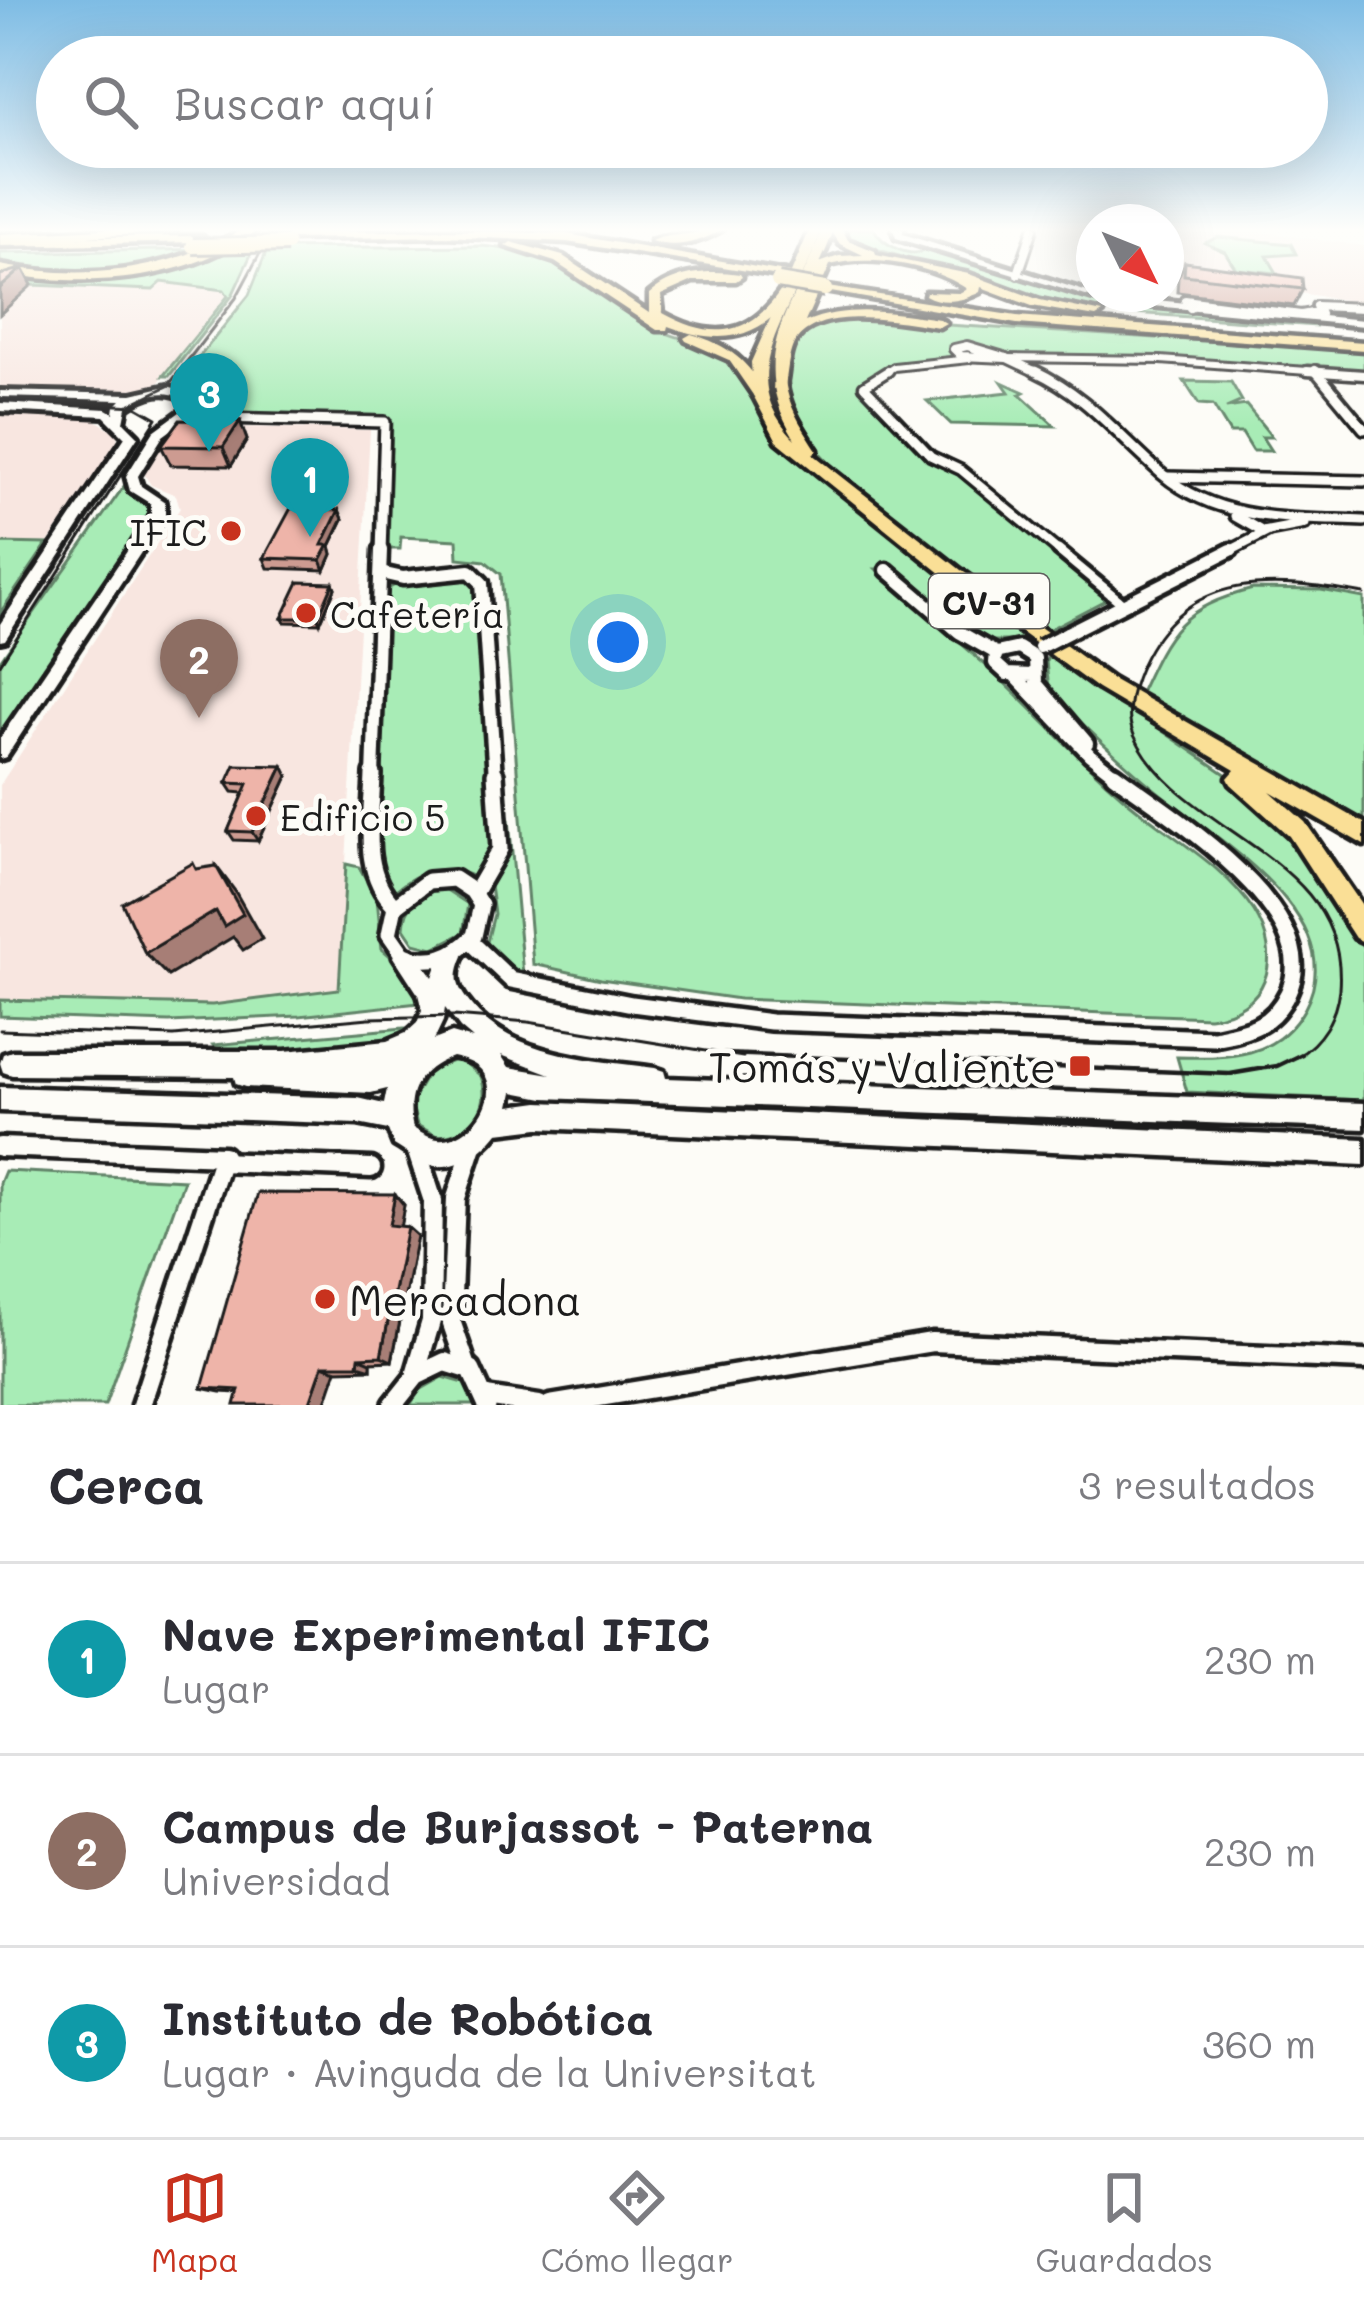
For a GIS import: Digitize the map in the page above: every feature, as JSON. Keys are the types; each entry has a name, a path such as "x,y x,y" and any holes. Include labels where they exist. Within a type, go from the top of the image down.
{"main road":[{"path":"612,295 651,321 737,357 750,371 760,395"},
{"path":"655,295 656,315 676,326 730,332 765,320 777,295"},
{"path":"760,395 760,353 779,295"},
{"path":"778,386 781,343 803,295"},
{"path":"778,386 790,337 809,295"},
{"path":"879,295 1017,320 1364,346"},
{"path":"914,295 1055,315 1364,336"},
{"path":"928,295 967,295"},
{"path":"1018,295 1057,308 1126,318"},
{"path":"790,337 811,322 854,315 1052,332 1172,333"},
{"name":"CV-31","path":"778,386 799,436 842,485"},
{"name":"CV-31","path":"760,395 783,438 1003,611 1141,708 1364,836"},
{"path":"1141,708 1253,788 1298,829 1364,930"},
{"path":"461,949 443,978 452,1000 466,1016 509,1046 564,1064 754,1094"},
{"path":"6,1063 320,1062 395,1050 424,1032 434,1011 432,993 405,956"},
{"path":"452,1045 482,1052 500,1077 500,1106 474,1142 444,1154 415,1148 396,1119 395,1103 407,1072 420,1058 452,1045"},
{"path":"6,1063 371,1081 407,1072"},
{"path":"500,1077 544,1086 1364,1116"},
{"path":"0,1099 335,1110 396,1119"},
{"path":"493,1121 538,1115 1364,1152"}],"street":[{"path":"1090,295 1364,323"},
{"path":"1190,308 1185,300 1301,315 1318,312 1337,321"},
{"path":"1318,312 1316,306 1329,303 1364,308"},
{"path":"1006,358 961,356 955,349 967,346 1006,358 1072,388 1183,491 1270,531"},
{"path":"1122,603 961,470 931,456 864,386 894,367 1024,357 1364,375"},
{"path":"1315,370 1364,429"},
{"path":"0,394 108,400 164,389 184,391 193,405 158,434 132,476 135,488 158,502 158,517 0,752"},
{"path":"0,636 132,439 120,423 120,407 138,395"},
{"path":"0,407 101,412 120,423 147,428 179,419 386,422 370,869 372,880 395,906"},
{"path":"1165,477 1364,481"},
{"path":"887,570 959,632 997,653 1018,648 1038,652 1067,632 1218,554 1270,531 1324,520"},
{"path":"1255,521 1364,521"},
{"path":"1218,554 1247,535 1255,521"},
{"path":"381,573 403,578 470,571 482,583 500,849 475,892"},
{"path":"380,591 403,578"},
{"path":"1016,677 1033,675 1038,652"},
{"path":"461,949 511,980 632,1004 771,1022 1214,1038 1251,1031 1278,1014 1293,983 1291,947 1263,893 1049,717 1016,677 998,668 997,653"},
{"path":"1033,675 1061,714 1130,787"},
{"path":"454,879 475,892 482,915 461,949 427,962 405,956 389,934 395,906 428,881 454,879"},
{"path":"474,1142 456,1198 451,1321 467,1367 479,1379 486,1401 539,1405"},
{"path":"0,1148 371,1168"},
{"path":"393,1405 416,1372 430,1321 433,1201 415,1148"},
{"path":"141,1405 221,1159"},
{"path":"550,1405 932,1342 1364,1360"},
{"path":"416,1372 449,1361 467,1367"}],"shaded area":[{"path":"0,295 228,296 158,383 123,395 0,390"},
{"path":"1309,295 1364,295 1364,303"},
{"path":"0,414 94,419 118,434 116,445 47,544 0,543"},
{"path":"195,426 370,430 339,989 212,1005 0,1000 0,785 180,508 176,495 151,485 144,474 168,435"}],"green space":[{"path":"233,295 169,376 163,376"},
{"path":"249,295 603,295 662,331 730,358 776,437 1029,641 988,641 893,569 876,569 992,671 1107,783 1241,894 1254,911 1268,947 1268,964 1257,993 1229,1013 1209,1017 739,999 533,964 501,574 485,561 458,558 457,540 401,537 400,549 388,549 392,423 388,418 199,415 197,393 169,387 180,381"},
{"path":"1029,295 1075,295 1076,309"},
{"path":"1184,310 1317,326 1119,312"},
{"path":"837,318 1364,351 1364,375 1222,363 1021,357 970,343 949,346 953,359 907,363 866,382 868,396 916,444 962,471 1111,597 1042,633 893,521 819,452 794,419 783,390 794,343 804,331"},
{"path":"1184,381 1231,382 1242,401 1226,408 1246,405 1272,437 1262,437 1271,451 1253,451 1242,433 1230,433 1213,405 1199,404"},
{"path":"1002,382 1024,392 1020,394 1055,426 951,424 927,401 1009,392"},
{"path":"127,482 152,501 154,515 0,743 0,661"},
{"path":"0,543 47,544 0,613"},
{"path":"461,574 476,579 494,847 476,878 434,870 396,890 389,887 377,865 386,590 402,581"},
{"path":"1253,589 1321,590 1364,598 1364,827 1139,695 1159,653 1180,624 1209,604"},
{"path":"1050,654 1243,786 1330,879 1364,949 1364,1100 1187,1092 1177,1057 1250,1052 1294,1025 1315,976 1312,946 1298,916 1250,863 1150,785 1062,705 1049,685 1046,661"},
{"path":"509,819 523,975 490,950 487,942 494,914 490,886 504,862"},
{"path":"346,864 359,867 377,898 382,949 409,972 428,1002 299,1016 169,1022 0,1016 0,1000 212,1005 339,989"},
{"path":"445,889 468,904 463,933 433,948 414,943 404,928 411,905 429,892"},
{"path":"420,1029 399,1041 349,1053 219,1052 213,1045"},
{"path":"464,1062 481,1076 481,1109 459,1131 437,1136 417,1125 411,1102 430,1069"},
{"path":"5,1171 184,1180 105,1405 0,1405 0,1183"},
{"path":"443,1377 464,1383 476,1405 410,1405 420,1390"}],"building":[{"path":"180,420 240,421 223,447 161,446"},
{"path":"291,508 339,510 322,545 329,545 321,560 264,558"},
{"name":"Cafetería","path":"299,582 333,583 318,618 282,618"},
{"path":"235,765 283,766 252,832 228,831 248,784 227,783"},
{"path":"193,863 196,869 216,866 243,914 224,926 216,911 145,953 122,903"},
{"name":"Mercadona","path":"258,1193 395,1194 389,1225 407,1227 381,1356 359,1357 358,1365 323,1365 309,1405 235,1405 239,1390 202,1388"}],"tram line":[{"path":"129,405 168,386 238,295"},
{"path":"0,399 136,406 157,418 0,664"},
{"path":"1300,1055 1331,1019 1339,989 1335,943 1318,906 1291,876 1156,769 1134,735 1130,700 1142,664 1161,633 1183,610 1209,596 1267,584 1364,594"},
{"path":"0,1030 174,1036 369,1018 454,1016 528,1022 725,1054"},
{"path":"725,1054 1230,1074 1277,1066 1300,1055"},
{"path":"725,1054 743,1057"}],"place":[{"name":"Instituto de Robótica","path":"209,452"},
{"name":"IFIC","path":"231,531"},
{"name":"Nave Experimental IFIC","path":"310,537"},
{"name":"Cafetería","path":"306,613"},
{"name":"Campus de Burjassot - Paterna","path":"199,718"},
{"name":"Edificio 5","path":"256,816"},
{"name":"Tomás y Valiente","path":"1080,1066"},
{"name":"Mercadona","path":"325,1299"}]}
